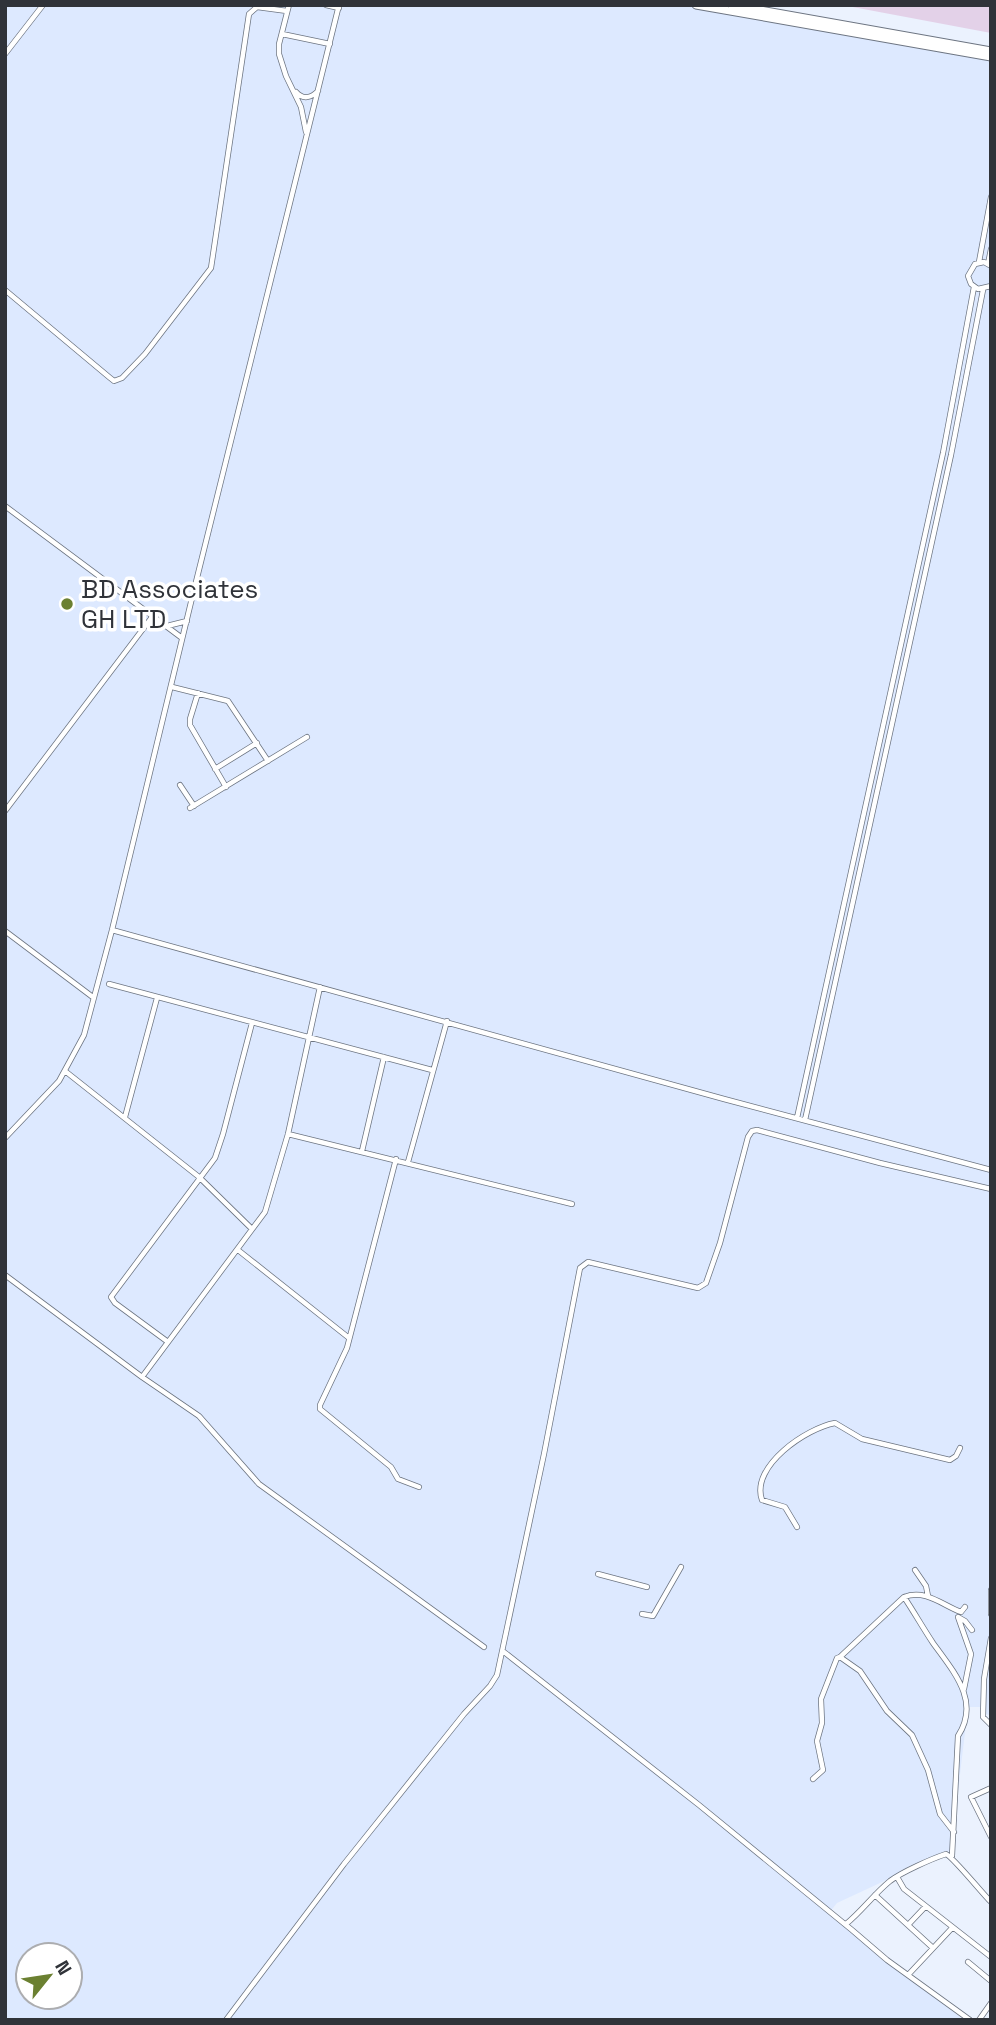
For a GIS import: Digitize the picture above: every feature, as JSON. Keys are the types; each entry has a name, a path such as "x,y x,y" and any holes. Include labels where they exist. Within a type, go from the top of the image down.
{"highway":[{"path":"696,5 991,57"},
{"path":"732,5 991,51"}],"street":[{"path":"5,54 43,5"},
{"path":"5,1138 65,1072 84,1035 113,930 182,638 339,6 326,5"},
{"path":"5,290 114,381 122,378 175,317 211,268 249,14 257,7 288,8 279,54 301,107 307,136"},
{"path":"282,34 330,44"},
{"path":"293,89 303,98 313,96 319,90"},
{"path":"979,262 991,197"},
{"path":"797,1118 940,466 974,287 968,276 971,267 979,262 990,265 991,249"},
{"path":"974,287 983,290 991,286"},
{"path":"805,1120 951,455 983,290"},
{"path":"5,506 182,638"},
{"path":"5,811 152,617"},
{"path":"166,626 187,621"},
{"path":"172,687 228,701 268,761"},
{"path":"198,692 190,725 226,787"},
{"path":"180,785 192,807 307,737"},
{"path":"215,769 257,743"},
{"path":"5,930 94,999"},
{"path":"113,930 991,1170"},
{"path":"109,984 432,1070"},
{"path":"142,1377 265,1212 288,1134 320,987"},
{"path":"125,1117 157,998"},
{"path":"408,1162 447,1021"},
{"path":"168,1342 115,1303 111,1297 215,1158 252,1023"},
{"path":"362,1151 384,1057"},
{"path":"65,1072 199,1177 252,1229"},
{"path":"226,2020 344,1864 464,1714 493,1683 503,1652 580,1268 583,1264 588,1262 702,1287 706,1283 720,1243 748,1136 757,1130 991,1189"},
{"path":"288,1134 572,1204"},
{"path":"396,1159 349,1338 320,1409 391,1468 398,1479 419,1487"},
{"path":"238,1250 349,1338"},
{"path":"5,1275 199,1416 259,1484 484,1647"},
{"path":"797,1527 785,1507 762,1500 761,1483 769,1465 803,1436 835,1423 862,1439 950,1460 960,1448"},
{"path":"642,1614 653,1616 681,1567"},
{"path":"915,1570 926,1586 928,1596"},
{"path":"598,1574 647,1587"},
{"path":"991,1590 991,1614"},
{"path":"813,1779 823,1770 817,1741 822,1723 821,1699 837,1658 904,1597 913,1594 928,1596 961,1612 965,1607"},
{"path":"904,1597 964,1689"},
{"path":"972,1630 965,1620 958,1617 971,1654 964,1689 965,1726 958,1735 952,1856 991,1902"},
{"path":"991,1638 984,1679 984,1717 991,1724"},
{"path":"503,1652 699,1805 908,1975 970,2020"},
{"path":"841,1657 860,1671 887,1711 912,1735 928,1770 940,1814 954,1832"},
{"path":"991,1788 971,1797 991,1837"},
{"path":"846,1924 897,1877 941,1855 952,1856"},
{"path":"897,1877 904,1889 925,1907 991,1956"},
{"path":"875,1895 933,1948"},
{"path":"908,1925 925,1907"},
{"path":"908,1975 952,1928"},
{"path":"968,1962 991,1980"},
{"path":"979,2020 991,2003"}],"shaded area":[{"path":"5,5 680,5 991,60 991,1716 986,1714 986,1707 968,1707 951,1850 837,1903 829,1913 964,2020 5,2020"},
{"path":"842,5 991,5 991,33"}],"place":[{"name":"BD Associates GH LTD","path":"67,604"}]}
